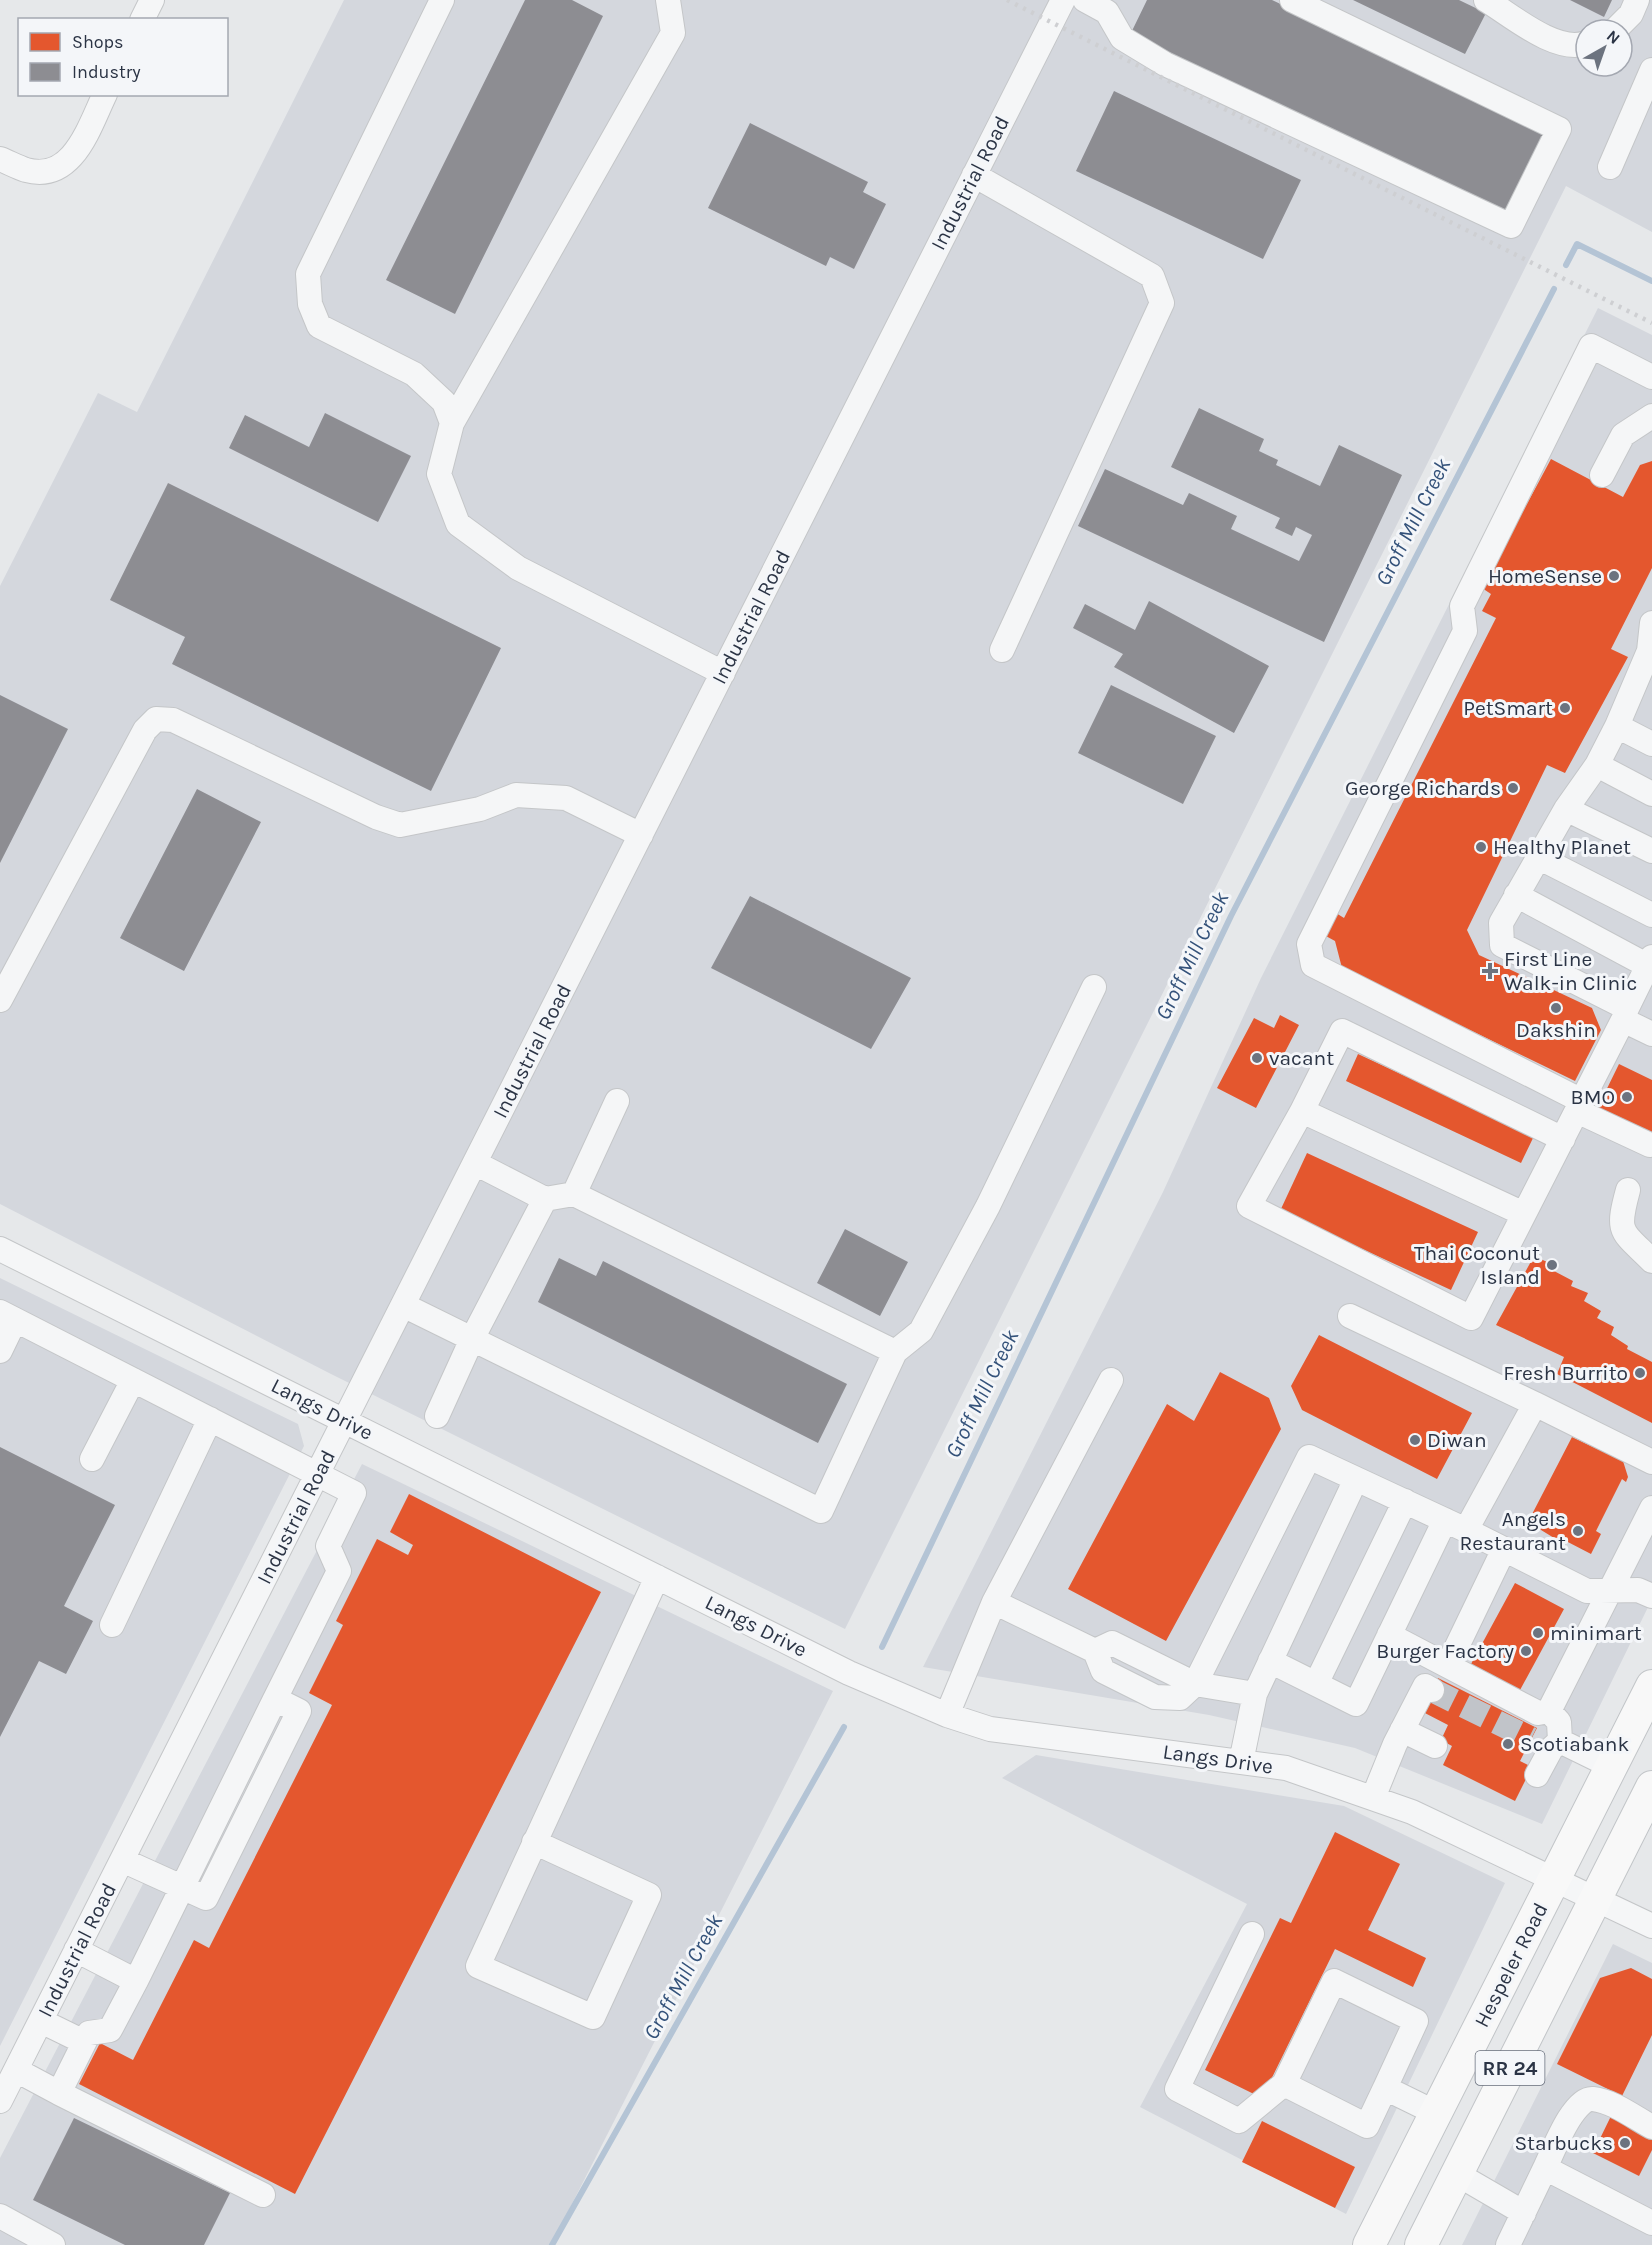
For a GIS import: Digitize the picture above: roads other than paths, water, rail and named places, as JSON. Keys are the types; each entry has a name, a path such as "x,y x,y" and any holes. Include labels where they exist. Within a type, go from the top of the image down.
{"main road":[{"name":"Hespeler Road","path":"1369,2245 1652,1686"},
{"name":"RR 24","path":"1421,2245 1652,1787"}],"street":[{"path":"143,18 152,0"},
{"path":"442,0 308,274 310,304 319,326 414,374 444,402 452,423"},
{"path":"668,0 672,33 452,423 439,474 458,524 518,568 723,673"},
{"name":"Industrial Road","path":"0,2101 1063,0"},
{"path":"1085,0 1107,12 1122,38 1165,64 1511,226 1559,129 1292,0"},
{"path":"1486,0 1548,39 1567,45 1574,44"},
{"path":"1627,18 1637,0"},
{"path":"1610,167 1652,70"},
{"path":"0,159 27,171 56,170 73,157 104,96"},
{"path":"974,175 1152,276 1162,303 1002,651"},
{"path":"1650,1145 1313,965 1309,944 1465,631 1462,606 1591,346 1652,377"},
{"path":"1602,475 1623,435 1652,416"},
{"path":"1652,623 1649,651 1617,726 1597,765 1566,809 1500,922 1502,945 1625,1014 1652,1034"},
{"path":"0,1000 145,730 156,719 172,720 376,817 400,825 480,810 516,795 566,798 641,835"},
{"path":"1617,726 1652,744"},
{"path":"1597,765 1652,794"},
{"path":"1566,809 1652,851"},
{"path":"1538,857 1652,915"},
{"path":"1516,895 1650,964 1580,1106 1471,1318 1249,1206 1302,1111 1342,1031 1563,1139"},
{"path":"403,1305 820,1511 895,1352 921,1330 988,1206 1094,987"},
{"path":"574,1194 617,1101"},
{"path":"1302,1111 1524,1214"},
{"path":"475,1164 545,1199 574,1194 895,1352"},
{"path":"1628,1190 1620,1219 1625,1234 1652,1261"},
{"path":"437,1416 472,1339 545,1199"},
{"name":"Langs Drive","path":"0,1249 849,1673 947,1715 990,1729 1286,1768 1412,1812 1652,1926"},
{"path":"0,1351 8,1316 354,1493 328,1546 339,1571 110,2030 89,2033 58,2093"},
{"path":"1350,1316 1652,1462"},
{"path":"92,1459 133,1380"},
{"path":"947,1715 994,1602 1111,1380"},
{"path":"1270,1661 1356,1704 1389,1635 1534,1404"},
{"path":"112,1625 210,1419"},
{"path":"994,1602 1095,1651 1103,1671 1155,1697 1180,1698 1195,1684 1309,1457 1456,1525 1587,1591 1638,1590 1652,1596"},
{"path":"1241,1762 1255,1694 1356,1479"},
{"path":"1316,1684 1405,1501"},
{"path":"1550,1711 1652,1508"},
{"path":"1448,1665 1504,1549"},
{"path":"534,1842 649,1895 593,2017 477,1966 534,1842 657,1577"},
{"path":"1389,1635 1538,1713 1550,1711"},
{"path":"1195,1684 1255,1694"},
{"path":"1373,1798 1402,1730 1425,1686 1432,1690"},
{"path":"1537,1775 1547,1743 1559,1722 1550,1711"},
{"path":"1402,1730 1435,1746"},
{"path":"1547,1743 1611,1766"},
{"path":"122,1860 180,1887"},
{"path":"1252,1934 1177,2089 1239,2121 1284,2084 1334,1981 1416,2020 1367,2126 1284,2084"},
{"path":"76,1950 136,1981"},
{"path":"41,2021 84,2042"},
{"path":"16,2070 263,2195"},
{"path":"1385,2088 1436,2113"},
{"path":"1508,2245 1573,2111 1581,2102 1590,2098 1602,2101 1652,2127"},
{"path":"1545,2168 1651,2221"},
{"path":"1457,2174 1524,2213"},
{"path":"0,2216 54,2245"}],"waterway":[{"name":"Groff Mill Creek","path":"1566,265 1577,244 1652,281"},
{"name":"Groff Mill Creek","path":"882,1647 1231,916 1554,289"},
{"name":"Groff Mill Creek","path":"552,2245 844,1727"}],"tunnel":[{"path":"1432,1690 1531,1739"}],"railway":[{"path":"1007,0 1652,323"}],"place":[{"name":"HomeSense","path":"1614,576"},
{"name":"PetSmart","path":"1565,708"},
{"name":"George Richards","path":"1513,788"},
{"name":"Healthy Planet","path":"1481,847"},
{"name":"First Line Walk-in Clinic","path":"1490,971"},
{"name":"Dakshin","path":"1556,1008"},
{"name":"vacant","path":"1257,1058"},
{"name":"BMO","path":"1627,1097"},
{"name":"Thai Coconut Island","path":"1552,1265"},
{"name":"Fresh Burrito","path":"1640,1373"},
{"name":"Diwan","path":"1415,1440"},
{"name":"Angels Restaurant","path":"1578,1531"},
{"name":"minimart","path":"1538,1633"},
{"name":"Burger Factory","path":"1526,1651"},
{"name":"Scotiabank","path":"1508,1744"},
{"name":"Starbucks","path":"1625,2143"}]}
